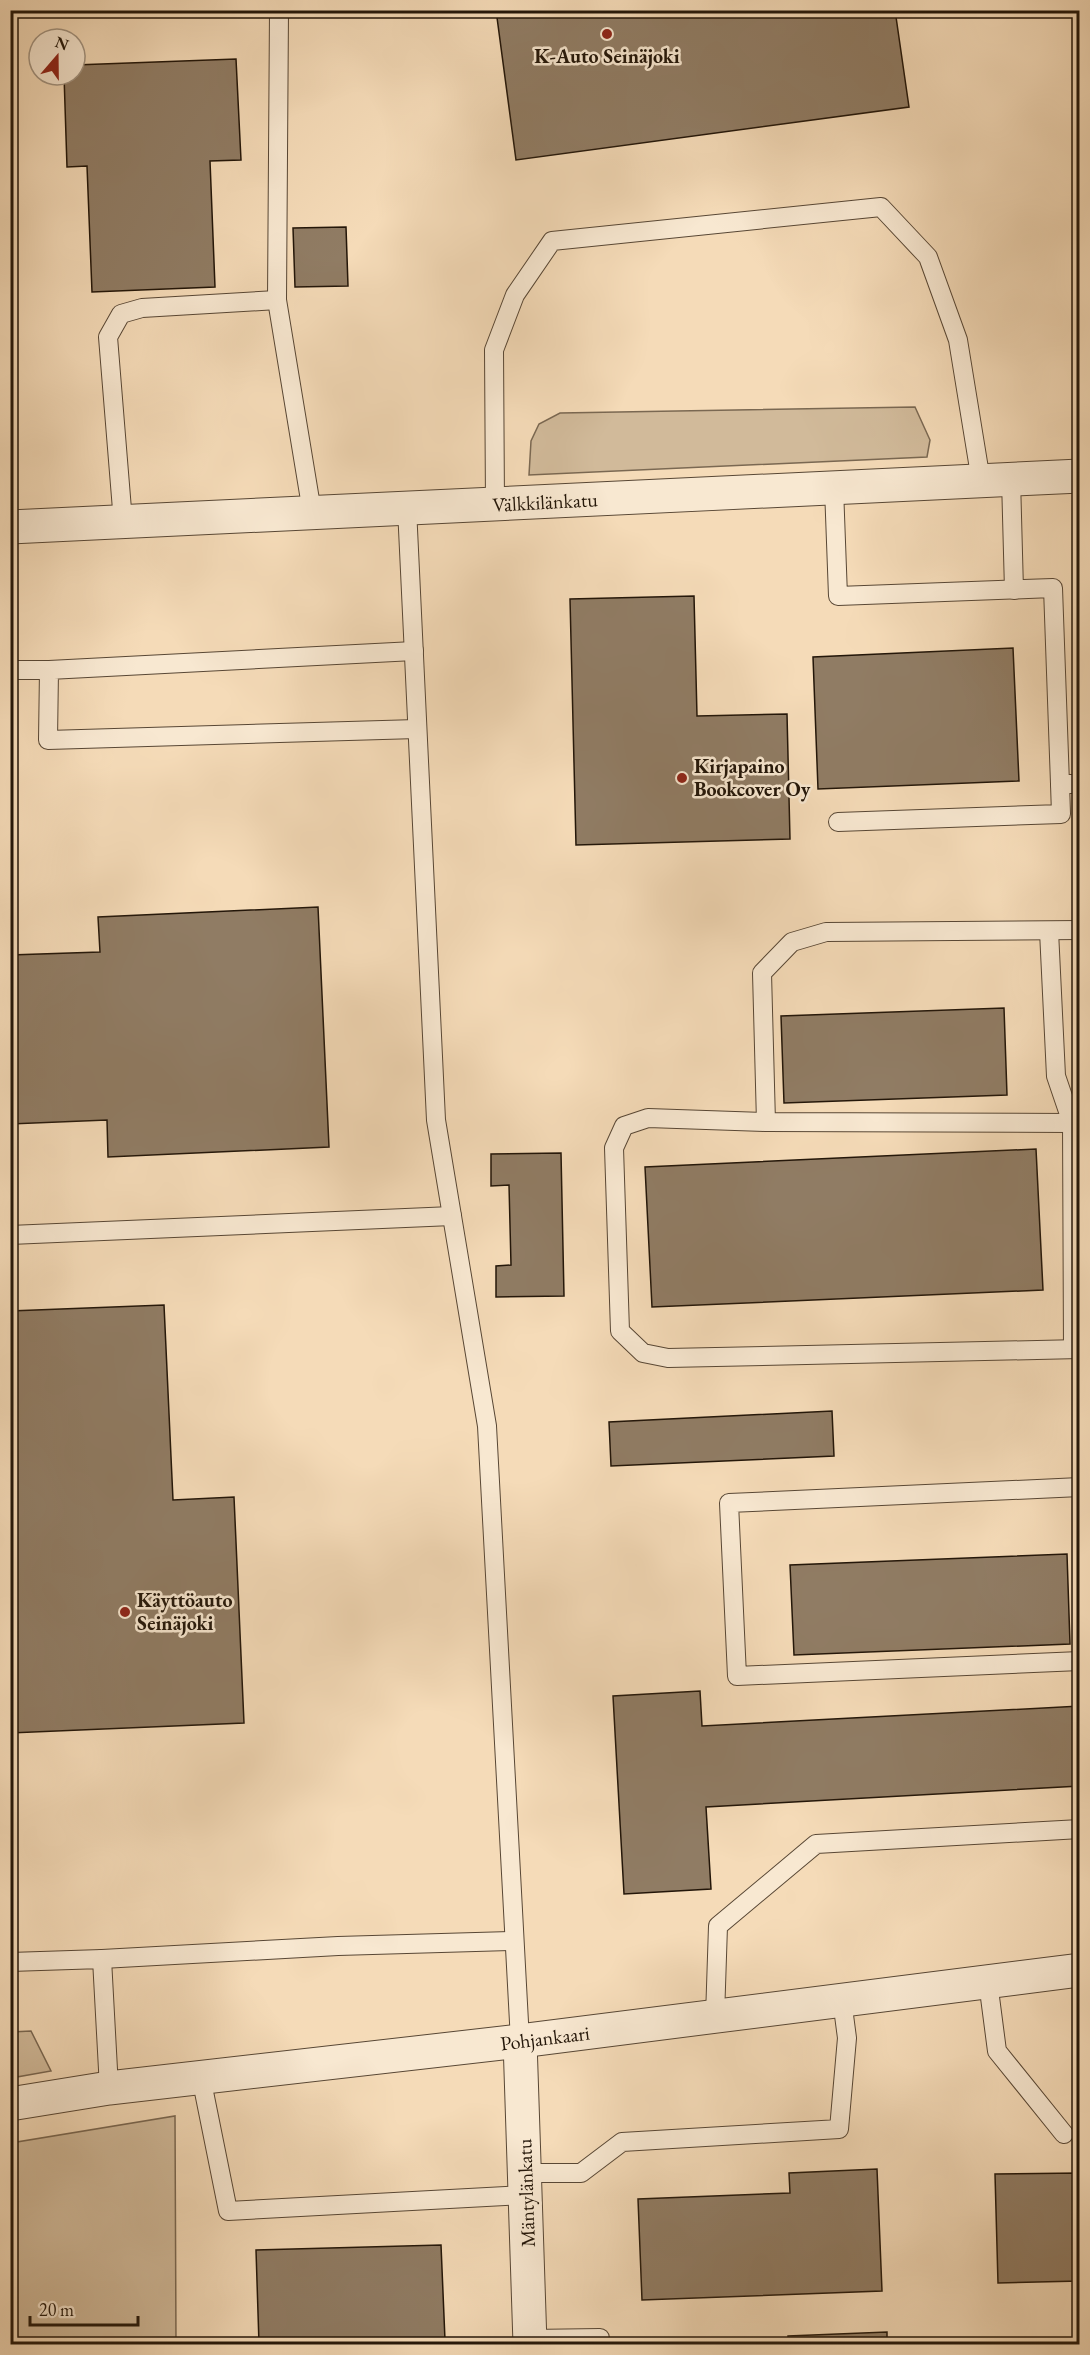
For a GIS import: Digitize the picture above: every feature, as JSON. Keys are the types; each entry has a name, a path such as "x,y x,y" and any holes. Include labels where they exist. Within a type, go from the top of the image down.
{"street":[{"name":"Välkkilänkatu","path":"10,527 1080,476"},
{"name":"Pohjankaari","path":"10,2103 109,2088 520,2041 1080,1970"},
{"name":"Mäntylänkatu","path":"520,2041 530,2342"}],"lane":[{"path":"279,10 277,300 312,512"},
{"path":"495,504 494,350 515,295 552,241 881,207 928,257 958,340 996,480 1014,590"},
{"path":"123,522 108,337 121,314 142,308 277,300"},
{"path":"834,488 838,596 1053,588 1061,814 838,822"},
{"path":"407,508 436,1120 487,1426 520,2041"},
{"path":"10,670 49,670 414,651"},
{"path":"49,670 48,740 417,729"},
{"path":"1060,784 1080,784"},
{"path":"766,1122 762,973 792,942 826,932 1080,930"},
{"path":"1050,931 1056,1076 1072,1123 1075,1165 1076,1349 668,1358 643,1353 620,1331 614,1148 624,1126 648,1118 766,1122 1072,1123"},
{"path":"10,1235 452,1216"},
{"path":"1080,1487 729,1503 737,1676 1080,1660"},
{"path":"715,2017 718,1926 816,1844 1080,1829"},
{"path":"10,1962 338,1946 514,1941"},
{"path":"102,1959 109,2088"},
{"path":"988,1982 997,2051 1064,2134"},
{"path":"201,2077 228,2211 526,2184 581,2173 622,2142 839,2129 847,2037 842,2000"},
{"path":"530,2342 600,2338 600,2344"}],"shaded area":[{"path":"915,407 930,440 927,457 529,475 531,441 539,424 560,413"},
{"path":"31,2031 51,2071 11,2078 11,2032"},
{"path":"175,2116 176,2344 11,2344 11,2143"}],"building":[{"path":"496,10 895,10 909,107 516,160"},
{"path":"236,59 241,160 210,161 215,287 92,292 87,166 67,167 64,87 87,87 87,65"},
{"path":"346,227 348,286 295,287 293,228"},
{"name":"Kirjapaino Bookcover Oy","path":"694,596 697,716 787,714 790,839 576,845 570,599"},
{"path":"1013,648 1019,781 818,789 813,657"},
{"path":"318,907 329,1147 108,1157 107,1120 10,1124 10,955 100,952 98,917"},
{"path":"1004,1008 1007,1095 784,1103 781,1016"},
{"path":"1036,1149 1043,1290 652,1307 645,1167"},
{"path":"561,1153 564,1296 496,1297 496,1266 511,1265 509,1185 491,1186 491,1154"},
{"name":"Käyttöauto Seinäjoki","path":"164,1305 173,1500 234,1497 244,1723 10,1733 10,1311"},
{"path":"832,1411 834,1456 611,1466 609,1422"},
{"path":"1067,1554 1070,1644 794,1655 790,1565"},
{"path":"700,1691 702,1726 1080,1706 1080,1786 706,1807 711,1889 624,1894 613,1696"},
{"path":"877,2169 882,2291 642,2300 638,2199 790,2193 789,2173"},
{"path":"1080,2173 1080,2281 998,2283 995,2174"},
{"path":"441,2245 445,2340 259,2344 256,2250"},
{"path":"887,2332 887,2344 788,2344 788,2336"}],"place":[{"name":"K-Auto Seinäjoki","path":"607,34"},
{"name":"Kirjapaino Bookcover Oy","path":"682,778"},
{"name":"Käyttöauto Seinäjoki","path":"125,1612"}]}
